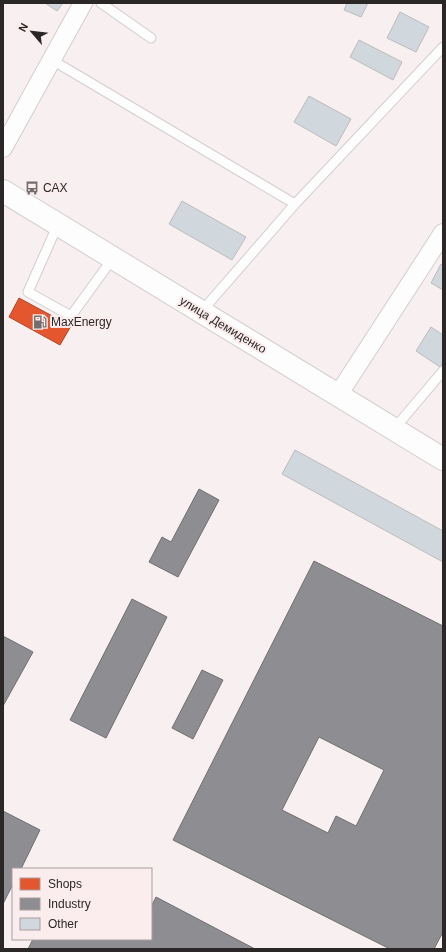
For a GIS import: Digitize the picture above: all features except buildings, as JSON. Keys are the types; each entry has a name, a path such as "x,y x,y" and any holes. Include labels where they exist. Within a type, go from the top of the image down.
{"main road":[{"name":"улица Демиденко","path":"3,191 443,460"}],"street":[{"path":"3,148 83,3"},
{"path":"338,395 443,233"}],"lane":[{"path":"101,3 151,38"},
{"path":"201,312 295,204 443,47"},
{"path":"52,60 295,204"},
{"path":"58,224 28,292 71,316 113,258"},
{"path":"394,429 443,371"}],"place":[{"name":"САХ","path":"32,188"},
{"name":"MaxEnergy","path":"40,322"}]}
